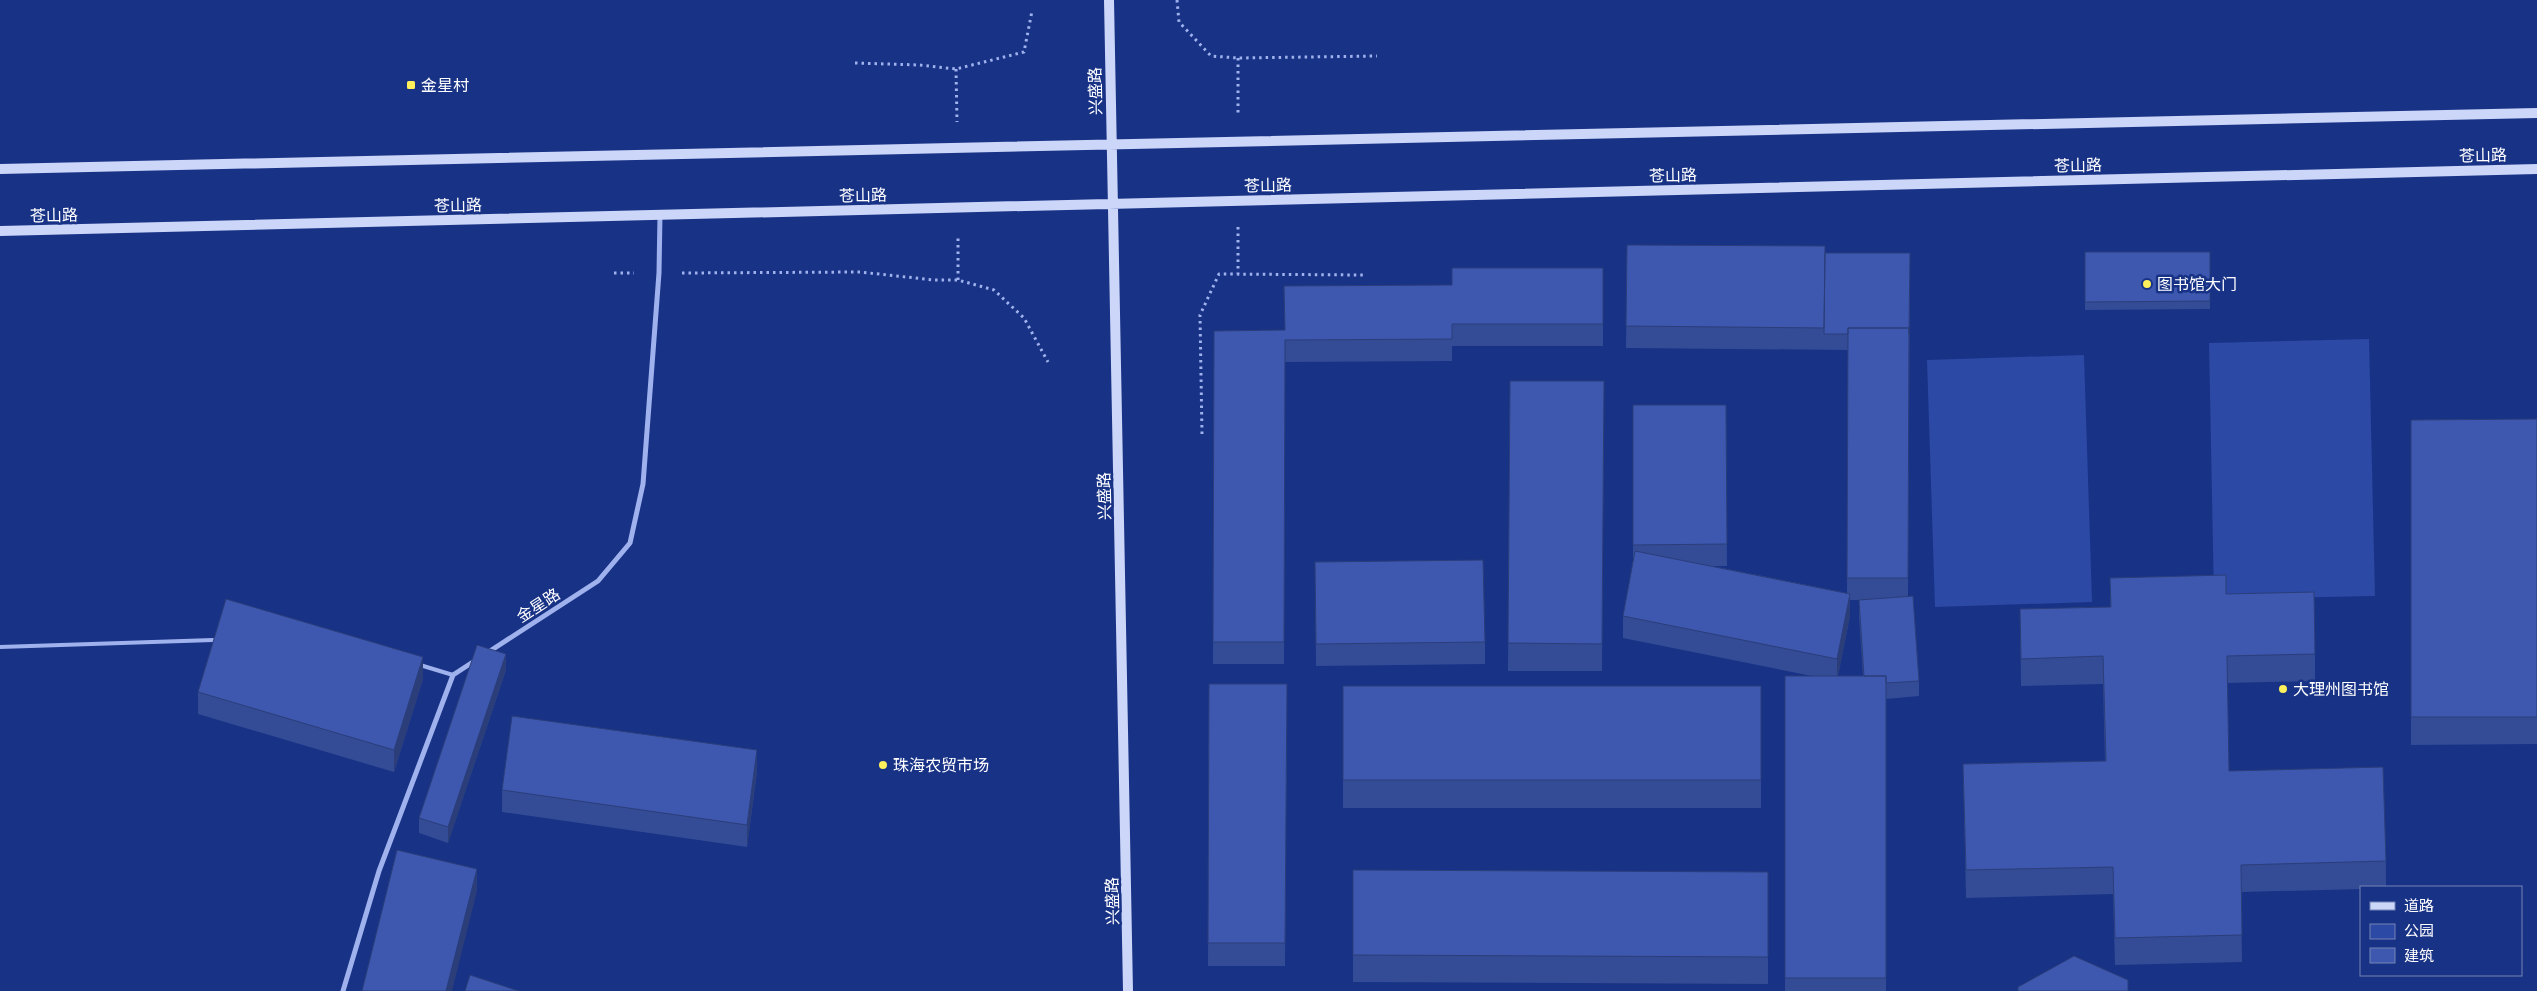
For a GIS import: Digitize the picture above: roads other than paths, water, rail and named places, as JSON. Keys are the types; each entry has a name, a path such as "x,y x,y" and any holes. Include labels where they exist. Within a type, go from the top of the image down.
{"main road":[{"name":"兴盛路","path":"1109,0 1128,991"},
{"path":"0,169 2537,113"},
{"name":"苍山路","path":"0,231 2537,168"}],"street":[{"name":"金星路","path":"453,675 598,581 630,543 643,484 659,273 660,215"},
{"path":"343,991 379,871 453,675"}],"lane":[{"path":"0,647 213,640"},
{"path":"418,664 453,675"}],"place":[{"name":"金星村","path":"411,85"},
{"name":"图书馆大门","path":"2147,284"},
{"name":"大理州图书馆","path":"2283,689"},
{"name":"珠海农贸市场","path":"883,765"}]}
